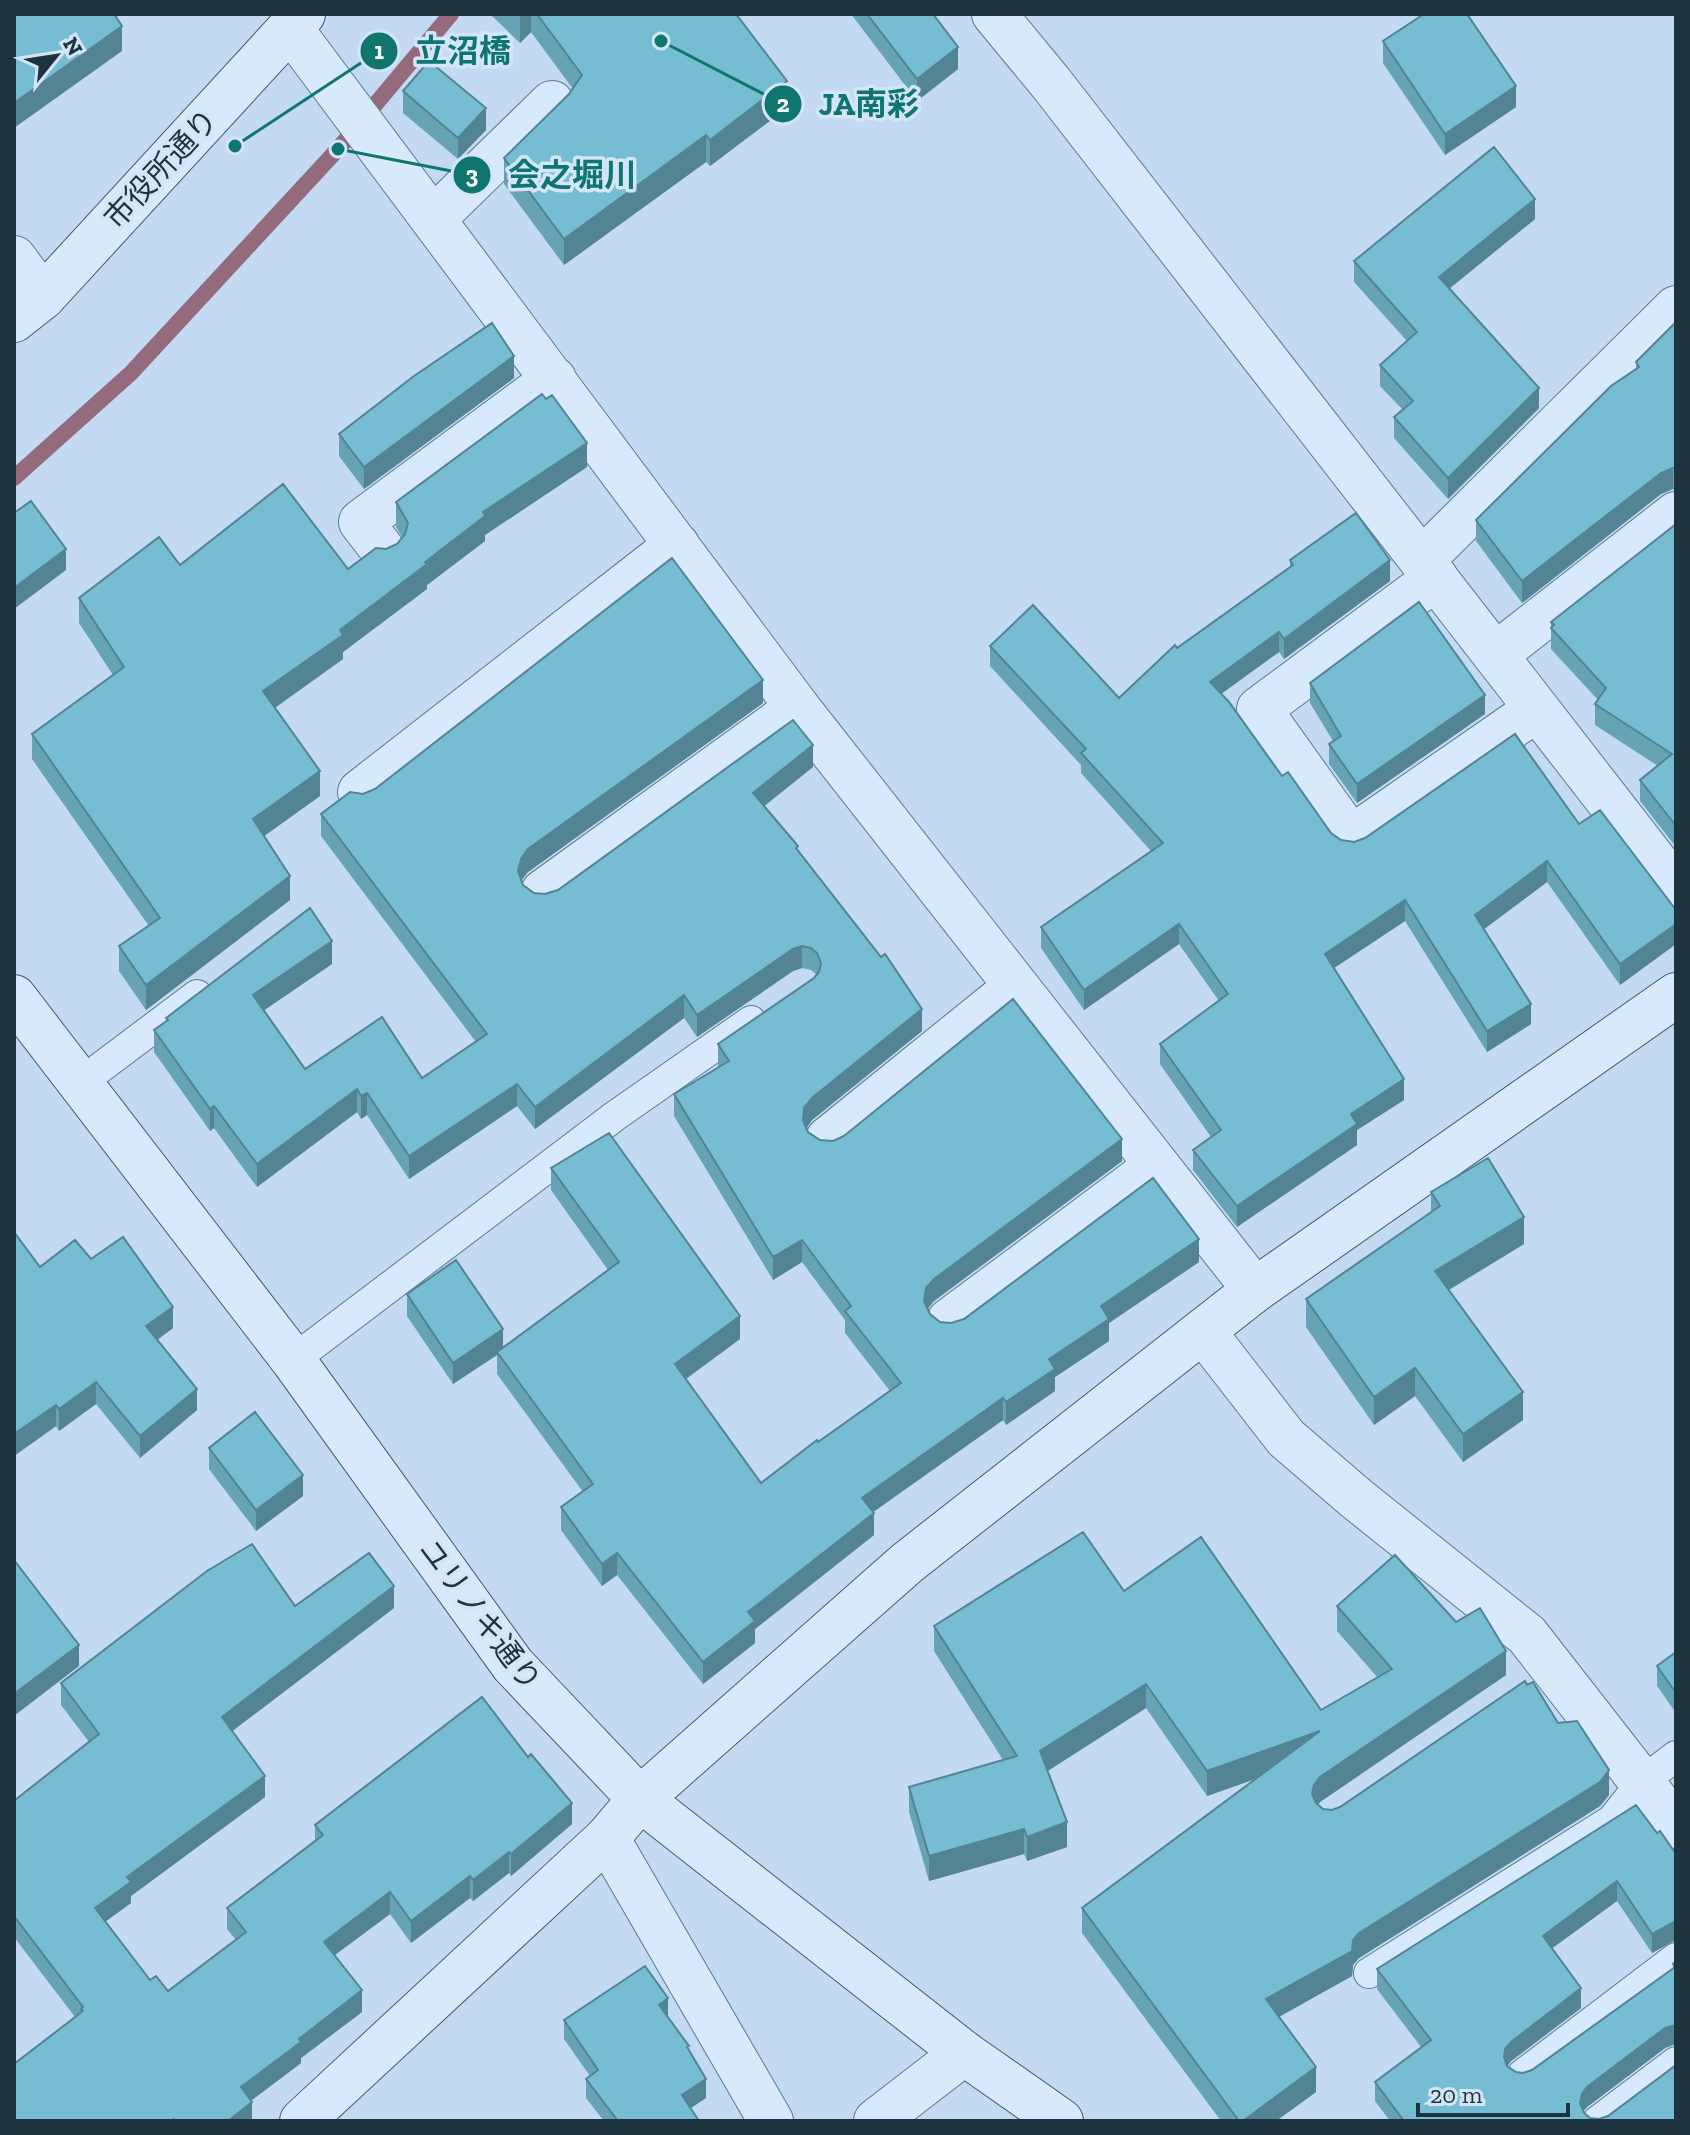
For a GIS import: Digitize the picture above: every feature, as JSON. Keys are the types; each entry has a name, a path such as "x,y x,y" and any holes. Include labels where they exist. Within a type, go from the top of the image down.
{"street":[{"path":"994,14 1051,83 1676,888"},
{"path":"302,33 382,151 798,708 1255,1290"},
{"name":"市役所通り","path":"28,309 302,33"},
{"path":"433,219 552,103"},
{"path":"14,258 28,309"},
{"path":"1537,709 1351,838 1259,709 1429,569 1676,308"},
{"path":"382,549 361,522 554,379"},
{"path":"1495,655 1676,514"},
{"path":"360,792 677,545"},
{"path":"543,892 798,708"},
{"path":"828,1139 1016,987"},
{"path":"302,2121 607,1838 640,1799 907,1563 1255,1290 1676,995"},
{"name":"ユリノキ通り","path":"14,997 293,1360 513,1665 640,1799 964,2053 1061,2121"},
{"path":"949,1321 1157,1166"},
{"path":"1203,1331 1286,1438 1527,1635 1539,1675 1642,1782 1676,1826"},
{"path":"607,1838 771,2121"},
{"path":"876,2121 964,2053"}],"lane":[{"path":"80,1083 216,980"},
{"path":"293,1360 615,1116 778,1003"},
{"path":"1369,1973 1612,1820 1642,1782 1676,1756"},
{"path":"1522,2075 1676,1958"},
{"path":"1598,2121 1676,2062"}],"building":[{"path":"14,14 114,14 122,26 14,103"},
{"path":"537,14 736,14 787,81 710,140 706,135 564,239 504,158 569,94 582,75"},
{"path":"867,14 933,14 958,47 917,79"},
{"path":"1424,14 1467,14 1516,86 1445,134 1383,41"},
{"path":"429,61 486,108 458,138 403,91"},
{"path":"1494,147 1535,199 1439,277 1539,388 1448,478 1394,417 1413,401 1380,365 1417,332 1354,261"},
{"path":"1676,322 1676,468 1661,473 1522,581 1476,520 1611,386 1639,367 1636,362"},
{"path":"492,323 514,356 364,467 339,434 414,376"},
{"path":"542,394 546,399 552,395 587,443 483,512 485,516 425,562 427,564 340,630 343,635 263,691 320,771 253,819 290,876 146,985 119,946 160,918 32,734 124,667 79,598 159,537 180,565 283,484 348,569 376,548 386,549 397,544 405,534 408,523 396,502"},
{"path":"31,501 66,549 14,588 14,513"},
{"path":"1356,513 1390,560 1284,639 1279,632 1210,682 1229,702 1282,776 1288,772 1331,833 1341,840 1354,842 1365,838 1515,734 1579,824 1600,810 1676,910 1676,924 1620,964 1547,861 1475,915 1531,1004 1487,1031 1405,900 1325,954 1404,1079 1351,1114 1357,1124 1237,1206 1193,1150 1221,1130 1160,1044 1228,994 1179,924 1084,990 1041,927 1163,843 1081,753 1086,749 990,646 1033,605 1119,698 1175,645 1177,648 1293,565 1290,560"},
{"path":"1676,524 1676,826 1640,780 1672,754 1595,704 1606,688 1551,628 1554,625 1551,622"},
{"path":"672,558 763,680 528,849 518,871 523,885 534,893 558,890 793,720 813,745 753,793 798,846 796,848 881,957 885,954 922,1009 812,1098 804,1108 803,1120 808,1132 820,1140 833,1141 844,1136 1013,999 1122,1139 934,1279 926,1288 924,1301 930,1314 940,1322 964,1319 1153,1178 1199,1239 1101,1306 1109,1319 1049,1359 1055,1369 1006,1402 1003,1398 862,1498 874,1513 748,1612 755,1621 703,1662 617,1553 602,1564 561,1507 593,1484 497,1352 619,1262 551,1168 609,1133 740,1316 675,1364 761,1483 817,1440 901,1383 845,1311 851,1306 802,1240 773,1257 674,1094 729,1061 718,1044 814,978 821,963 817,953 802,946 793,949 697,1015 684,995 535,1107 517,1084 409,1156 367,1093 361,1096 357,1089 257,1164 214,1106 210,1109 154,1030 310,908 332,941 253,995 305,1069 382,1017 422,1078 487,1034 321,814 350,792 363,794 375,789"},
{"path":"1419,602 1485,695 1357,784 1329,744 1341,736 1310,683"},
{"path":"1488,1158 1524,1217 1435,1271 1523,1392 1463,1434 1415,1368 1374,1397 1306,1299 1440,1206 1431,1192"},
{"path":"14,1232 40,1267 75,1240 91,1259 123,1237 173,1307 146,1326 197,1389 140,1436 96,1382 59,1409 56,1405 14,1434"},
{"path":"456,1260 503,1329 453,1363 407,1294"},
{"path":"255,1412 303,1475 256,1510 209,1448"},
{"path":"1083,1532 1124,1591 1201,1537 1321,1710 1392,1669 1337,1606 1395,1555 1456,1622 1480,1608 1506,1651 1320,1777 1312,1794 1323,1809 1340,1807 1525,1681 1527,1685 1533,1682 1558,1723 1577,1721 1609,1770 1600,1782 1359,1933 1353,1940 1352,1951 1266,1999 1316,2067 1243,2121 1239,2121 1082,1908 1320,1731 1207,1771 1146,1684 1040,1751 1067,1822 1027,1837 1024,1829 929,1856 909,1787 1017,1756 934,1626"},
{"path":"252,1544 295,1606 369,1553 394,1586 222,1717 265,1776 127,1877 131,1882 95,1908 150,1980 156,1976 168,1991 246,1932 227,1908 323,1835 315,1825 482,1697 528,1757 531,1754 572,1803 511,1854 509,1852 473,1880 470,1876 411,1921 390,1892 324,1942 362,1990 299,2039 301,2042 241,2087 252,2102 228,2121 14,2121 14,2064 83,2011 14,1916 14,1798 99,1734 61,1683 207,1571"},
{"path":"14,1560 79,1645 14,1694"},
{"path":"1676,1652 1676,1693 1657,1666"},
{"path":"1636,1805 1676,1854 1676,1921 1652,1934 1617,1881 1543,1936 1581,1988 1511,2042 1505,2049 1504,2057 1507,2066 1516,2072 1532,2070 1675,1967 1673,1964 1676,1961 1676,2025 1665,2028 1587,2087 1580,2103 1590,2118 1608,2116 1676,2065 1676,2121 1404,2121 1375,2082 1431,2040 1377,1969"},
{"path":"645,1966 668,1998 659,2005 689,2046 706,2079 682,2095 699,2121 618,2121 586,2079 598,2070 564,2020"}],"waterway":[{"path":"14,478 131,373 338,149 451,14"}],"place":[{"name":"JA南彩","path":"661,41"},
{"name":"立沼橋","path":"235,146"},
{"name":"会之堀川","path":"338,149"}]}
